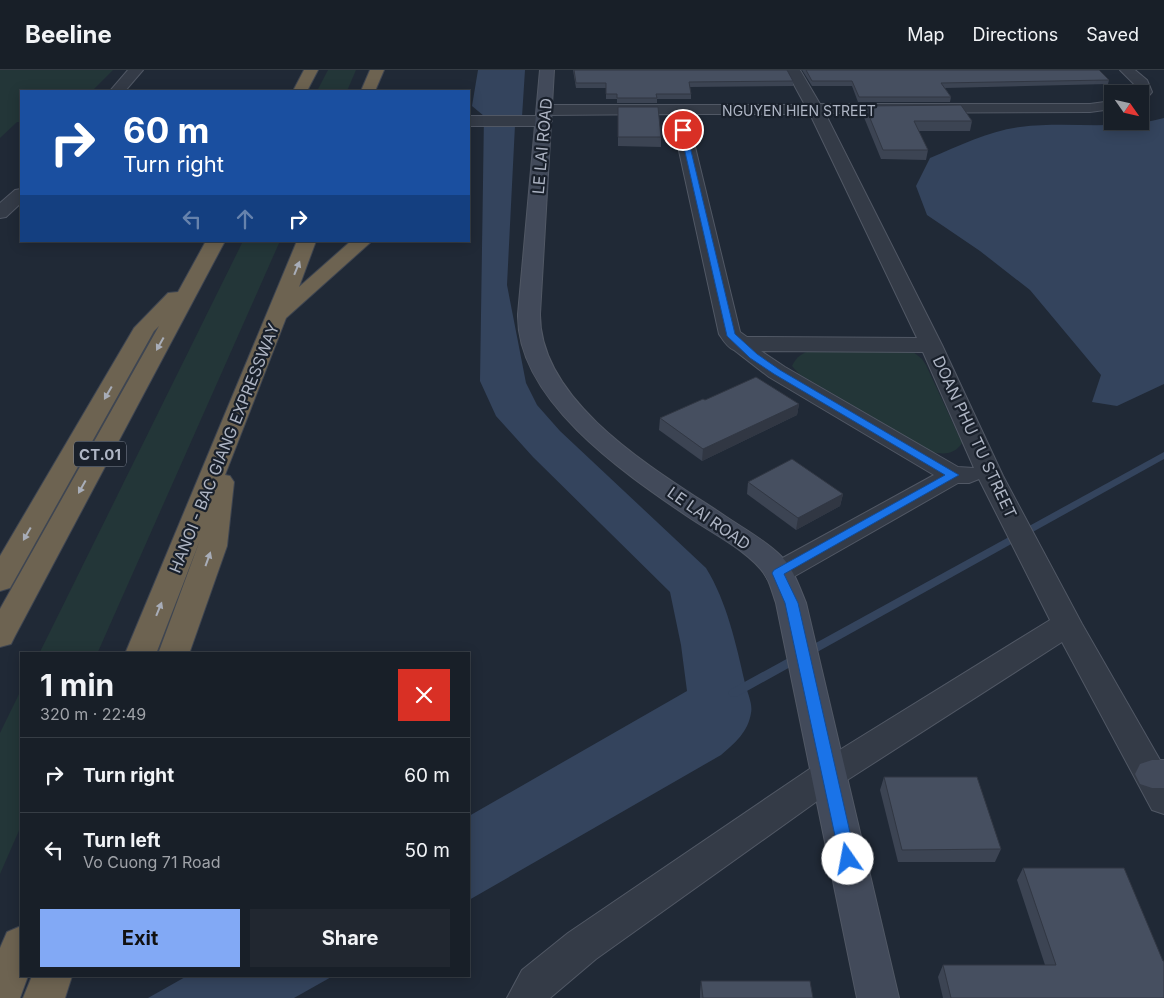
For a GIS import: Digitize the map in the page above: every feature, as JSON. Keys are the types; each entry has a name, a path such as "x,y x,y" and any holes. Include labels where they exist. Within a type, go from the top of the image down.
{"highway":[{"path":"301,90 311,70"},
{"path":"368,90 377,70"},
{"name":"CT.01","path":"0,636 215,242"},
{"name":"HANOI - BAC GIANG EXPRESSWAY","path":"141,652 307,242"},
{"path":"276,317 362,242"},
{"path":"0,580 146,328 200,271"},
{"path":"173,652 213,546 226,443"},
{"path":"0,996 20,947"},
{"path":"44,998 52,977"}],"street":[{"path":"118,90 136,70"},
{"name":"LE LAI ROAD","path":"547,70 545,116 532,261 530,332 550,382 570,407 606,444 751,547 778,573 792,603 878,998"},
{"name":"DOAN PHU TU STREET","path":"793,70 816,110 931,345 996,485 1067,624 1160,783"},
{"path":"1127,70 1142,85"},
{"name":"NGUYEN HIEN STREET","path":"471,121 678,110 1090,108 1104,106"},
{"path":"678,110 727,324 730,334 738,344 777,372 953,475 996,485"},
{"path":"0,213 20,195"},
{"path":"738,344 931,345"},
{"path":"778,573 953,475"},
{"path":"528,998 536,984 582,946 829,774 1067,624"}],"shaded area":[{"path":"0,70 113,70 93,90 20,90 20,122 17,122 0,138"},
{"path":"328,70 356,70 347,90 318,90"},
{"path":"243,242 280,242 98,652 40,652"},
{"path":"813,350 912,351 926,365 962,443 949,453 932,452 799,374 792,366 800,355"},
{"path":"20,692 20,828 0,874 0,733"}],"water":[{"path":"478,70 525,70 522,117 515,125 507,285 526,383 537,405 560,431 706,568 720,595 730,624 751,702 751,709 744,731 721,755 470,899 470,815 687,691 681,645 670,592 533,457 496,416 480,381 484,116 472,106"},
{"path":"1164,118 1164,384 1117,406 1092,402 1101,375 1030,290 980,251 927,215 916,186 930,158 997,132 1038,125 1104,125 1104,130 1149,130 1149,121"},
{"path":"185,977 331,977 294,998 148,998"}],"building":[{"path":"574,70 787,70 793,81 689,82 691,94 656,94 657,98 617,98 617,94 606,94 606,83 576,83"},
{"path":"806,70 1099,70 1109,80 941,83 951,97 859,97 852,81 812,81"},
{"path":"961,105 972,121 914,121 928,150 883,150 865,106"},
{"path":"618,107 658,107 661,137 618,137"},
{"path":"756,377 799,404 703,449 660,418 703,399 705,400"},
{"path":"792,459 843,494 798,518 748,482"},
{"path":"884,777 977,777 1001,849 902,850"},
{"path":"1023,868 1124,868 1164,961 1164,998 951,998 943,965 1056,965"},
{"path":"701,981 810,981 813,998 703,998"}],"waterway":[{"path":"734,693 1164,455"}],"route":[{"path":"683,130 730,334 738,344 777,372 953,475 778,573 792,603 848,859"}]}
